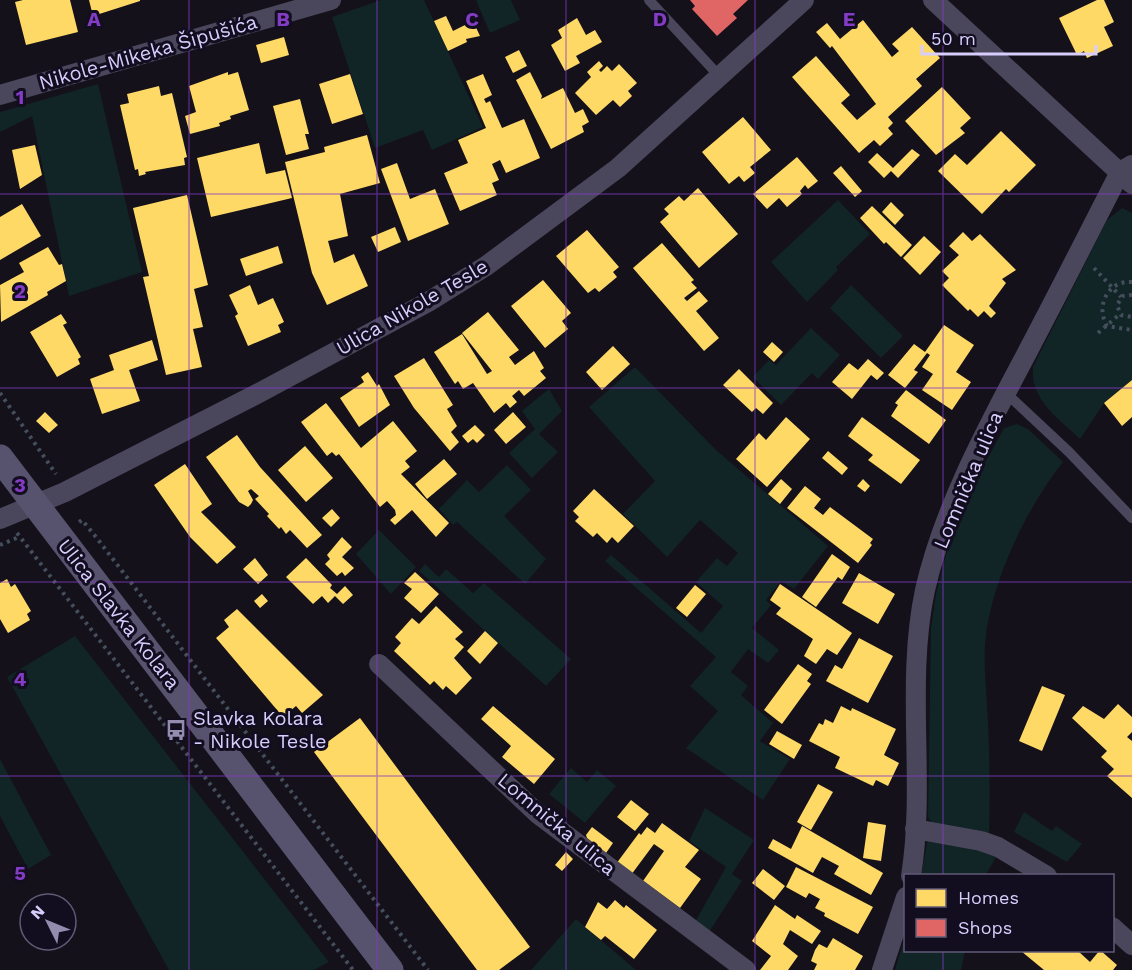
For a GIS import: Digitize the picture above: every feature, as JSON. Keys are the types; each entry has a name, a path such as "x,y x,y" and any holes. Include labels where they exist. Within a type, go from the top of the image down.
{"main road":[{"name":"Ulica Slavka Kolara","path":"0,458 390,970"}],"street":[{"name":"Nikole-Mikeka Šipušića","path":"0,95 332,0"},
{"path":"933,0 1128,174"},
{"name":"Ulica Nikole Tesle","path":"0,519 65,492 189,429 428,302 486,266 618,168 721,78 799,2"},
{"name":"Lomnička ulica","path":"911,874 915,829 915,686 925,591 949,516 1006,393 1078,252 1128,174"},
{"name":"Lomnička ulica","path":"379,664 538,814 746,970"},
{"path":"915,829 981,841 998,847 1044,874"},
{"path":"882,970 904,903"},
{"path":"1114,928 1132,945"}],"lane":[{"path":"649,0 721,78"},
{"path":"1006,393 1069,452 1132,518"}],"path":[{"path":"1078,252 1121,297"},
{"path":"1107,326 1104,321 1103,301 1112,287 1132,282"},
{"path":"1121,297 1132,295"},
{"path":"1120,314 1117,305 1121,297"},
{"path":"1098,333 1120,314"},
{"path":"1120,314 1132,317"},
{"path":"1107,326 1132,330"},
{"path":"0,393 56,470 58,477"},
{"path":"82,520 428,970"},
{"path":"0,545 19,536 353,970"}],"green space":[{"path":"381,0 424,0 483,127 432,150 423,130 375,148 332,17"},
{"path":"476,0 511,0 520,20 490,33"},
{"path":"98,84 142,272 69,296 32,116 0,132 0,112"},
{"path":"838,200 870,234 836,267 838,270 807,302 771,262"},
{"path":"1122,208 1132,213 1132,380 1104,403 1080,439 1047,408 1041,399 1033,379 1033,367 1107,220"},
{"path":"851,285 903,336 881,358 830,308"},
{"path":"811,328 840,355 818,379 812,373 781,405 753,377 769,360 776,365"},
{"path":"635,367 716,450 828,546 794,589 781,581 766,600 771,605 752,628 779,650 768,663 748,649 731,672 748,686 741,695 773,723 760,741 790,759 763,800 686,748 718,711 690,686 716,657 605,561 611,555 701,633 723,606 696,582 717,558 727,566 738,553 700,520 667,557 623,514 655,481 589,407"},
{"path":"549,389 562,411 539,434 558,452 532,478 509,453 535,429 522,411"},
{"path":"1017,424 1028,429 1063,462 1038,498 1016,538 999,580 988,622 985,659 990,794 989,837 932,823 928,817 931,629 936,594 945,558 959,521 981,470 1004,428"},
{"path":"507,465 531,490 504,516 546,559 525,584 457,522 453,525 439,509 467,480 479,492"},
{"path":"379,530 416,567 391,594 356,554"},
{"path":"425,564 439,577 446,569 473,593 484,583 571,659 546,686 419,571"},
{"path":"75,636 329,962 314,970 169,970 7,677"},
{"path":"0,759 51,855 28,869 0,816"},
{"path":"571,768 587,782 597,770 616,786 585,823 549,794"},
{"path":"705,808 754,840 732,874 742,881 709,932 695,922 726,867 689,841"},
{"path":"1024,812 1052,831 1056,826 1082,844 1067,862 1014,832"},
{"path":"928,838 997,855 987,874 921,874"},
{"path":"576,919 636,970 531,970"},
{"path":"904,940 904,952 965,952 961,970 895,970"}],"building: Homes":[{"path":"70,0 78,32 26,45 15,2"},
{"path":"89,0 140,0 140,1 93,16"},
{"path":"1097,0 1104,0 1114,22 1104,27 1113,46 1087,58 1084,51 1077,55 1059,18"},
{"path":"446,16 453,31 473,21 480,36 466,39 467,42 448,51 434,21"},
{"path":"577,18 586,35 595,30 602,42 576,56 580,63 565,71 551,45 562,38 558,30"},
{"path":"863,20 892,57 899,51 892,44 912,27 940,58 916,79 922,86 888,117 893,123 888,128 893,134 880,146 874,140 859,153 792,77 816,56 850,95 841,103 857,120 876,104 832,46 830,48 816,32 827,23 840,39"},
{"path":"284,37 289,55 261,63 256,45"},
{"path":"519,50 527,66 513,73 505,57"},
{"path":"599,61 603,66 599,70 601,72 607,66 612,71 619,64 637,83 628,91 632,96 620,107 613,100 596,115 575,93 591,77 587,72"},
{"path":"228,72 228,75 238,72 249,110 230,116 231,119 219,123 220,126 190,134 185,116 196,112 189,86"},
{"path":"530,72 542,96 541,99 563,88 575,113 583,109 589,122 582,126 584,132 551,149 516,80"},
{"path":"350,74 363,114 332,124 319,84"},
{"path":"483,74 492,95 484,99 486,103 490,101 502,128 524,119 540,158 506,173 500,160 492,164 499,180 492,183 497,195 460,211 444,173 468,163 458,140 486,128 466,81"},
{"path":"159,86 161,96 172,93 187,157 184,158 185,165 145,172 146,174 139,176 138,169 135,170 120,105 129,103 127,94"},
{"path":"942,87 971,118 960,128 965,133 936,155 905,121"},
{"path":"300,99 309,134 305,134 309,149 286,155 273,106"},
{"path":"743,117 771,150 750,167 755,173 744,182 739,176 729,184 702,152"},
{"path":"1001,131 1036,165 1009,192 1006,189 982,214 938,171 955,154 967,165"},
{"path":"367,135 380,183 340,194 348,236 328,241 334,263 354,254 368,286 327,305 312,273 285,162 325,152 324,147"},
{"path":"259,143 266,174 285,170 292,198 211,217 197,158"},
{"path":"35,145 42,175 20,189 12,150"},
{"path":"912,149 920,155 898,178 891,171 884,178 868,162 877,153 893,168"},
{"path":"797,157 818,181 808,189 805,185 800,191 802,194 787,207 779,198 767,209 753,194"},
{"path":"397,163 410,199 435,189 449,224 408,241 381,169"},
{"path":"841,166 862,191 855,197 833,173"},
{"path":"698,188 738,234 699,268 660,222 669,214 664,209 679,196 684,201"},
{"path":"187,195 208,285 194,289 203,327 193,329 202,367 166,375 143,277 149,276 133,208"},
{"path":"891,202 904,215 895,225 882,212"},
{"path":"22,204 41,236 0,260 0,217"},
{"path":"872,206 912,245 901,257 886,242 884,244 860,218"},
{"path":"395,227 401,242 378,252 371,237"},
{"path":"587,230 619,267 613,272 617,277 599,292 595,288 588,293 556,256"},
{"path":"963,232 972,241 980,234 1016,270 1002,279 1006,283 989,306 996,313 991,318 984,311 978,317 970,309 968,311 942,285 949,278 942,271 959,255 949,246"},
{"path":"924,236 941,252 920,275 903,258"},
{"path":"662,243 694,280 691,282 697,288 684,298 687,301 699,291 708,301 696,311 719,338 704,351 633,268"},
{"path":"278,246 283,263 246,276 240,259"},
{"path":"48,247 59,265 62,264 66,281 47,292 48,295 1,322 0,285 24,272 19,263"},
{"path":"543,280 571,313 562,321 568,329 545,348 511,306"},
{"path":"250,285 258,305 273,298 284,322 278,325 281,332 248,346 235,316 238,314 229,295"},
{"path":"488,312 519,350 509,357 515,365 534,351 544,368 540,371 546,378 524,396 519,390 512,396 517,402 510,408 506,403 494,413 473,383 463,389 458,381 455,384 434,352 462,334 487,374 492,371 462,333"},
{"path":"61,314 67,323 63,325 81,357 78,359 80,364 57,377 30,332"},
{"path":"944,325 974,345 956,372 971,382 952,410 922,390 933,374 922,367 930,355 927,353 914,370 918,372 905,388 888,375 914,344 925,352"},
{"path":"152,340 158,360 129,370 140,401 102,414 90,379 114,370 109,355"},
{"path":"772,342 783,352 774,362 763,352"},
{"path":"613,346 630,364 602,390 586,372"},
{"path":"424,358 453,405 447,409 457,426 451,432 459,442 450,451 414,408 394,376"},
{"path":"868,359 884,373 877,380 871,375 852,399 832,382 849,363 858,370"},
{"path":"739,369 773,403 763,414 756,408 752,412 723,385"},
{"path":"368,372 377,386 379,384 390,405 359,427 340,398 364,382 361,377"},
{"path":"1132,380 1132,417 1122,426 1104,403"},
{"path":"906,390 946,420 929,444 891,416 898,405 895,403"},
{"path":"326,403 361,448 393,421 417,451 405,461 410,467 401,474 449,523 436,537 412,510 395,525 390,520 396,515 395,510 387,501 380,507 339,454 336,456 332,452 327,456 301,422"},
{"path":"45,412 58,425 49,433 36,421"},
{"path":"513,412 526,427 506,444 494,430"},
{"path":"786,417 810,439 767,487 736,459 759,433 766,440"},
{"path":"862,417 920,460 901,484 868,460 873,455 848,436"},
{"path":"475,425 485,435 477,443 473,439 468,443 462,436"},
{"path":"237,435 260,467 322,535 307,548 290,530 286,534 281,527 279,529 255,499 259,496 251,489 248,491 253,500 251,504 248,507 239,502 206,457"},
{"path":"305,446 333,478 306,502 278,470"},
{"path":"828,451 848,468 842,475 822,458"},
{"path":"444,459 457,474 427,499 415,484"},
{"path":"185,464 212,504 201,512 236,547 217,564 190,537 154,485"},
{"path":"781,479 792,489 780,504 768,494"},
{"path":"863,479 870,486 865,492 857,486"},
{"path":"805,486 821,499 814,508 823,515 830,507 873,539 870,543 872,545 858,563 787,508"},
{"path":"594,489 634,526 618,543 612,537 607,543 597,533 593,537 575,521 579,517 573,511"},
{"path":"332,509 340,518 331,527 322,518"},
{"path":"342,537 352,547 342,557 354,568 345,576 342,572 337,576 325,564 330,559 327,555"},
{"path":"832,554 850,567 842,580 838,577 816,607 802,597"},
{"path":"255,558 268,575 258,584 243,569"},
{"path":"306,558 332,585 330,588 337,594 345,586 353,595 343,604 335,596 328,603 322,596 313,604 286,577"},
{"path":"415,572 439,594 421,613 404,598 412,589 404,583"},
{"path":"859,573 895,594 878,624 842,603"},
{"path":"7,579 11,587 15,584 31,611 27,614 30,620 8,633 0,619 0,583"},
{"path":"780,584 852,633 837,655 827,649 816,664 804,656 813,639 776,614 781,608 770,600"},
{"path":"695,585 706,594 687,617 676,608"},
{"path":"262,594 268,601 260,608 254,601"},
{"path":"436,606 463,632 455,639 464,647 454,658 472,678 456,695 446,686 443,690 434,681 430,685 394,651 401,643 395,637 412,618 419,624"},
{"path":"237,609 323,695 302,713 296,706 283,717 216,638 229,627 224,620"},
{"path":"485,631 498,643 480,664 467,651"},
{"path":"859,638 893,656 868,703 826,681 835,665 842,669"},
{"path":"798,664 812,674 807,681 811,684 782,724 764,710"},
{"path":"1042,686 1065,695 1042,751 1019,741"},
{"path":"1118,704 1132,717 1132,732 1127,737 1132,741 1132,798 1107,776 1114,769 1101,757 1107,751 1072,718 1083,706 1104,719"},
{"path":"493,706 555,759 534,784 502,757 511,746 481,719"},
{"path":"841,706 851,711 852,708 896,729 884,755 899,763 888,786 876,780 873,786 835,768 840,757 809,741 819,723 823,725 825,719 833,723"},
{"path":"360,718 530,947 499,970 477,970 314,752"},
{"path":"777,731 802,745 794,759 769,744"},
{"path":"818,784 833,792 811,830 797,822"},
{"path":"631,800 649,814 635,831 617,817"},
{"path":"868,822 886,825 881,861 863,858"},
{"path":"662,823 699,850 685,867 701,879 680,908 643,881 664,851 654,844 631,875 616,864 639,833 641,835 647,827 655,833"},
{"path":"802,826 883,873 871,895 834,874 839,866 822,857 813,873 768,848 773,839 791,849"},
{"path":"592,827 613,843 606,853 587,838 586,835"},
{"path":"566,852 573,859 562,871 555,865"},
{"path":"796,867 873,907 858,934 824,916 825,913 815,908 820,899 809,893 806,898 786,887"},
{"path":"763,869 785,886 774,900 752,883"},
{"path":"615,900 624,908 626,905 657,930 634,959 605,936 601,940 585,927 598,902 607,909"},
{"path":"775,905 795,919 797,915 821,931 812,944 790,930 783,944 798,956 788,970 760,970 771,956 752,941"},
{"path":"833,938 863,956 855,970 814,970 817,964 811,961 815,950 819,944 827,948"},
{"path":"1022,952 1079,952 1090,962 1098,952 1102,952 1117,965 1113,970 1044,970"}],"building: Shops":[{"path":"690,0 748,0 733,14 737,18 717,36 692,9 695,6"}],"place":[{"name":"Slavka Kolara - Nikole Tesle","path":"176,730"}]}
